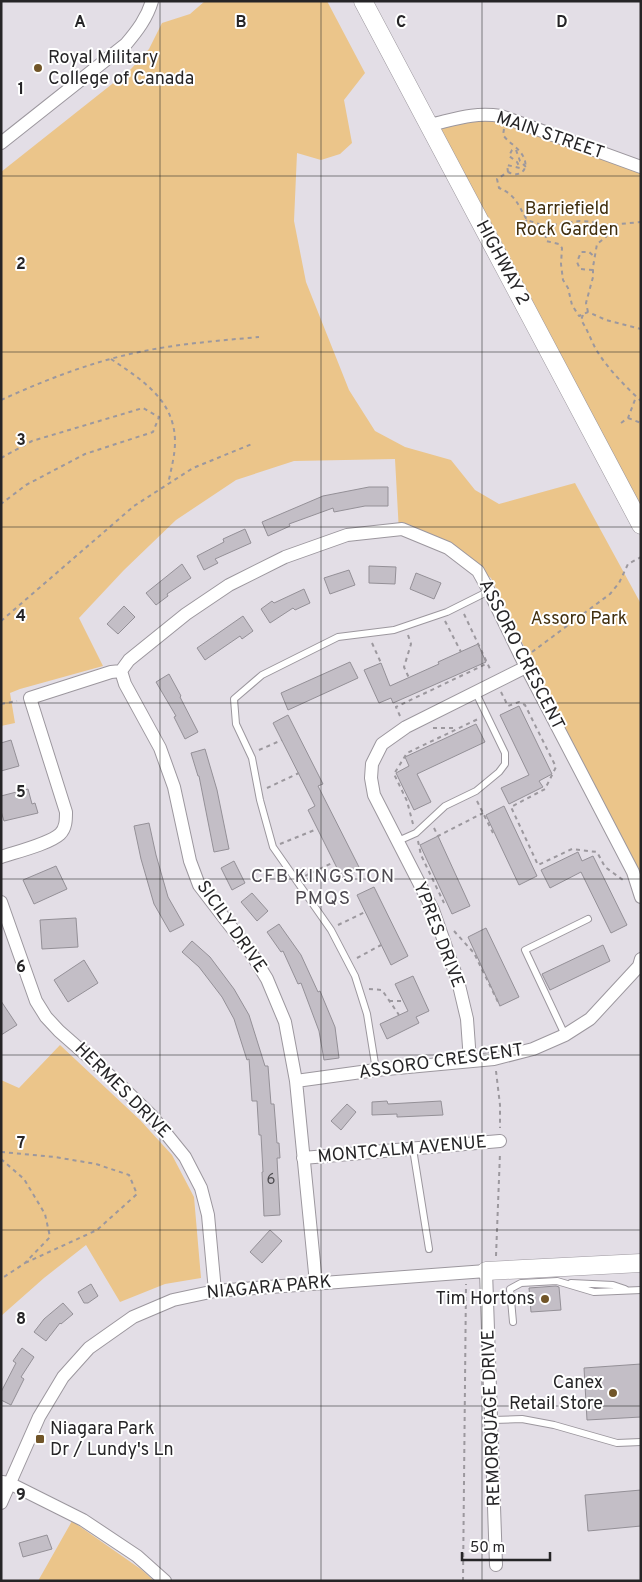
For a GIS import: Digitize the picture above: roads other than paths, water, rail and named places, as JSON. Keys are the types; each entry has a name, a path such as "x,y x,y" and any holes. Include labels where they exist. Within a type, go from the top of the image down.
{"main road":[{"name":"HIGHWAY 2","path":"363,1 641,525"},
{"name":"NIAGARA PARK","path":"491,1265 641,1263"}],"street":[{"path":"1,143 126,44 141,25 152,1"},
{"name":"MAIN STREET","path":"429,125 468,115 501,116 641,168"},
{"name":"ASSORO CRESCENT","path":"121,671 129,660 179,620 229,584 285,557 347,534 402,530 448,548 478,572 489,591 634,876 641,896"},
{"name":"YPRES DRIVE","path":"470,1061 467,1019 458,981 433,910 374,795 371,778 372,764 382,744 406,727 497,682 524,663"},
{"path":"1,858 50,840 60,833 66,824 66,812 30,698 110,672 121,671"},
{"name":"SICILY DRIVE","path":"121,671 125,684 160,748 174,787 190,860 199,885 251,953 267,978 285,1022 296,1081 316,1283"},
{"name":"HERMES DRIVE","path":"1,902 36,1001 46,1017 151,1115 184,1157 201,1188 208,1214 215,1291"},
{"name":"ASSORO CRESCENT","path":"296,1081 376,1070 494,1058 533,1049 565,1035 590,1019 639,966 641,959"},
{"name":"MONTCALM AVENUE","path":"303,1158 500,1141"},
{"name":"NIAGARA PARK","path":"1,1503 5,1482 39,1417 63,1377 89,1348 133,1317 173,1300 215,1291 316,1283 491,1265"},
{"name":"REMORQUAGE DRIVE","path":"491,1265 496,1565"},
{"path":"5,1482 83,1520 137,1556 165,1581"}],"lane":[{"path":"376,1070 367,1014 355,976 330,929 273,847 250,754 236,724 234,699 262,675 338,637 394,630 441,614 489,591"},
{"path":"398,842 416,833 445,806 473,792 499,772 505,764 505,753 476,693"},
{"path":"565,1035 525,950 588,919"},
{"path":"413,1149 429,1250"},
{"path":"513,1322 510,1289 521,1283 557,1280 594,1292 641,1290"},
{"path":"493,1420 522,1420 554,1424 617,1443 641,1442"}],"place":[{"name":"Royal Military College of Canada","path":"38,68"},
{"name":"Tim Hortons","path":"545,1299"},
{"name":"Canex Retail Store","path":"613,1393"},
{"name":"Niagara Park Dr / Lundy's Ln","path":"40,1439"}],"district":[{"name":"CFB KINGSTON PMQS","path":"323,888"}],"park label":[{"name":"Barriefield Rock Garden","path":"567,219"},
{"name":"Assoro Park","path":"579,619"}]}
